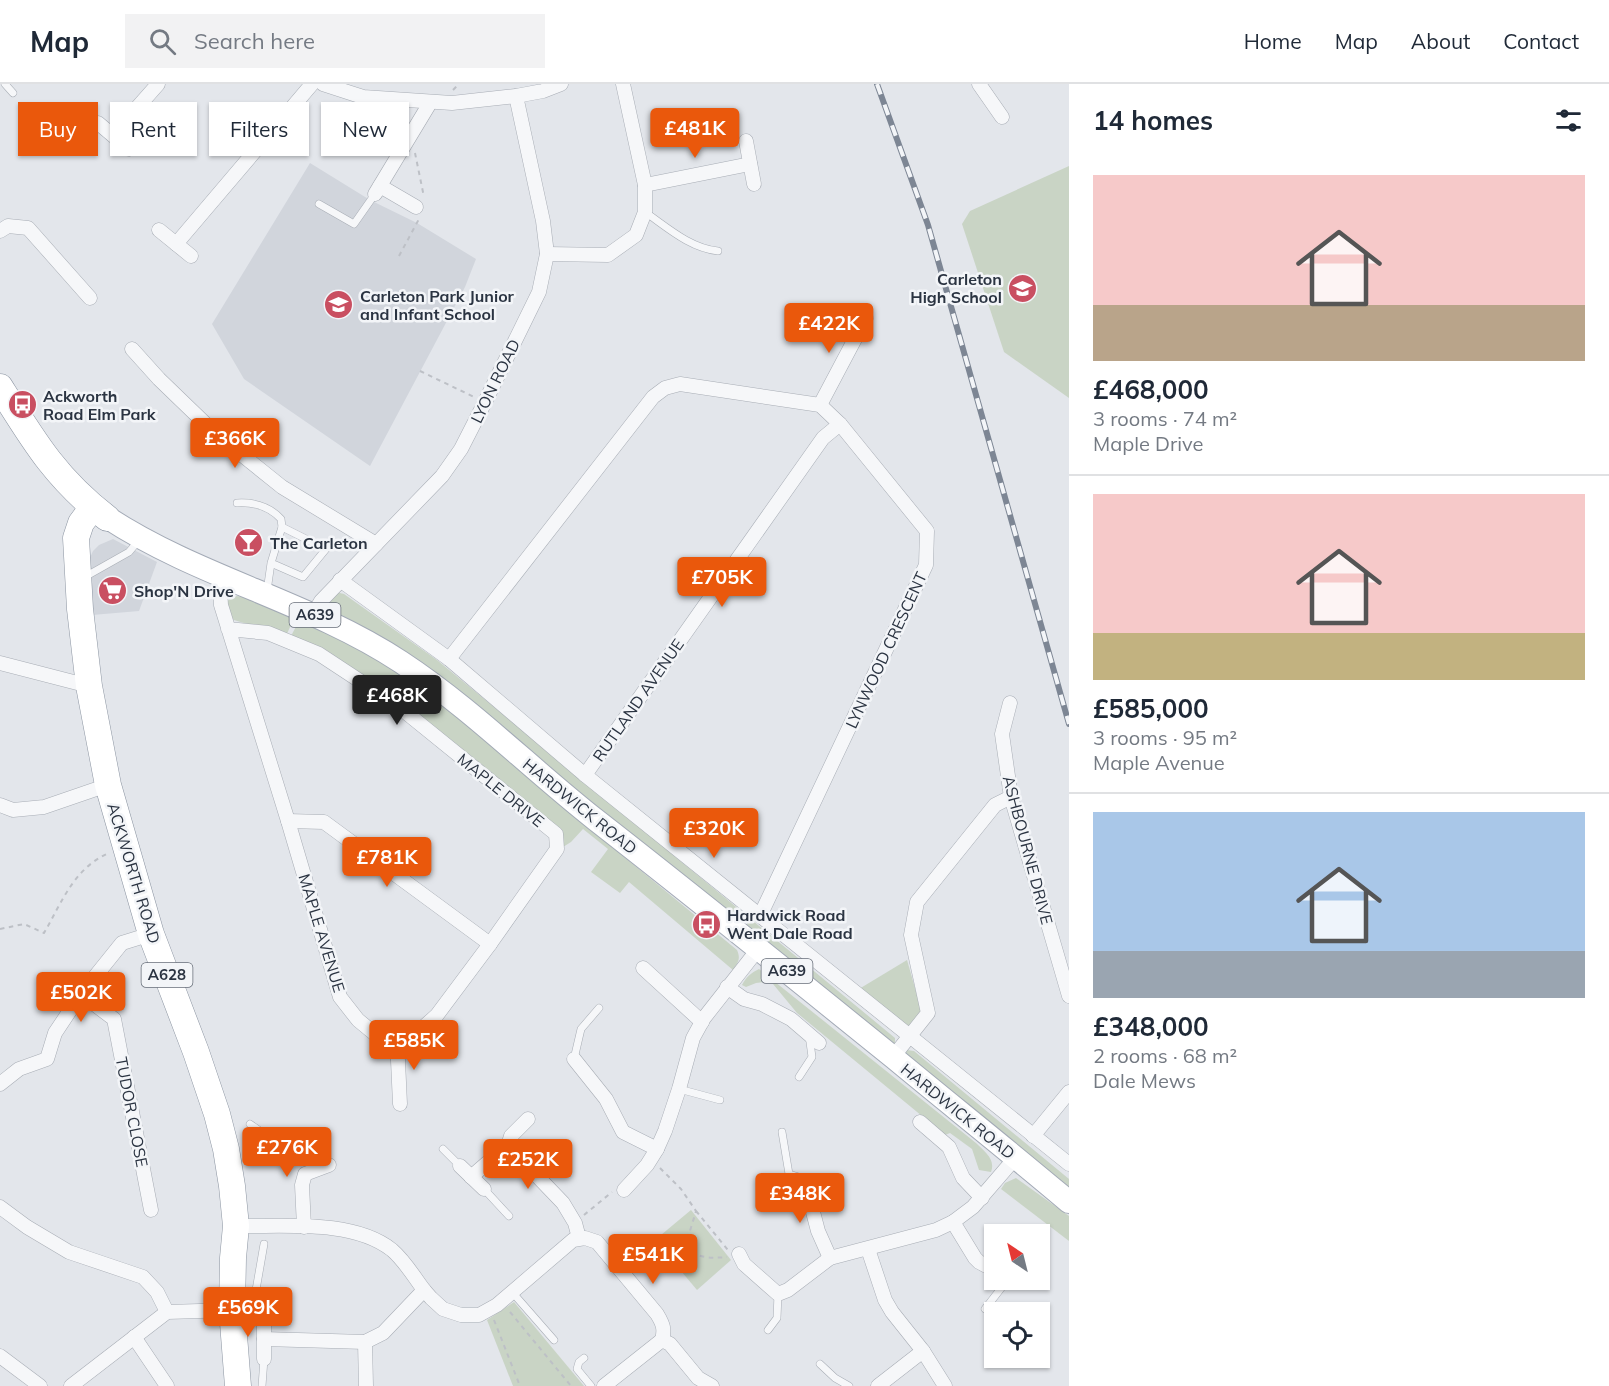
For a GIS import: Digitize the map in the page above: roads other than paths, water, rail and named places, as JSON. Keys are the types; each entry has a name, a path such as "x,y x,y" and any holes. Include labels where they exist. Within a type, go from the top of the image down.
{"highway":[{"name":"A639","path":"0,387 51,465 100,513"},
{"name":"ACKWORTH ROAD","path":"100,513 81,523 76,538 80,609 89,686 108,785 151,934 196,1052 226,1149 236,1226 232,1310 238,1386"}],"main road":[{"name":"HARDWICK ROAD","path":"100,513 140,538 187,562 359,637 430,681 559,791 759,948 1069,1202"}],"street":[{"path":"142,102 158,84"},
{"path":"176,244 312,84"},
{"path":"323,84 341,87 363,97 430,103 516,96 543,91 561,84"},
{"path":"547,254 608,255 636,235 645,212 645,185 623,84"},
{"path":"979,84 1002,117"},
{"name":"LYON ROAD","path":"313,615 321,601 340,580 442,476 461,449 539,292 547,254 543,220 516,96"},
{"path":"416,207 377,190 430,103"},
{"path":"98,123 110,133"},
{"path":"746,141 754,184"},
{"path":"645,185 750,164"},
{"path":"0,231 8,226 28,228 90,298"},
{"path":"159,230 191,256"},
{"path":"449,659 653,397 666,388 680,384 820,405 866,318"},
{"path":"132,349 159,379 216,434 282,486 376,544"},
{"name":"LYNWOOD CRESCENT","path":"760,916 926,565 927,531 840,424 820,405"},
{"name":"RUTLAND AVENUE","path":"585,775 823,438 840,424"},
{"name":"MAPLE AVENUE","path":"222,577 219,596 221,605 288,820 340,998 358,1020 375,1034 398,1039"},
{"name":"HARDWICK ROAD","path":"340,580 449,659 585,775 1069,1164"},
{"name":"MAPLE DRIVE","path":"228,629 268,633 319,654 398,706 556,834 557,849 490,944"},
{"path":"0,663 89,686"},
{"name":"ASHBOURNE DRIVE","path":"1010,703 1002,734 1011,797 1069,996"},
{"path":"0,805 13,810 44,807 108,785"},
{"path":"892,1057 928,1013 911,935 917,902 994,805 1011,797"},
{"path":"288,820 324,822 490,944 437,1016 418,1032 398,1039 400,1104"},
{"path":"0,1084 19,1070 48,1059 55,1033 81,994 122,943 151,934"},
{"path":"624,1190 654,1154 665,1131 693,1038 702,1022 759,948"},
{"path":"643,968 702,1022"},
{"path":"728,987 744,999 762,1004 791,1020 814,1038"},
{"name":"TUDOR CLOSE","path":"81,994 114,1019 151,1210"},
{"path":"574,1059 606,1099 623,1132 654,1154"},
{"path":"1033,1136 1069,1092"},
{"path":"507,1149 511,1136 528,1119"},
{"path":"920,1122 949,1147 963,1178 982,1198"},
{"path":"471,1177 501,1151 507,1149 516,1154 562,1203 575,1223 579,1238"},
{"path":"739,1254 744,1263 778,1294 788,1290 830,1258 936,1230 953,1222 982,1198 1016,1157"},
{"path":"300,1159 305,1174 302,1185 304,1227"},
{"path":"305,1174 329,1165"},
{"path":"460,1166 484,1189"},
{"path":"812,1181 813,1212 818,1231 830,1258"},
{"path":"0,1207 27,1227 69,1252 143,1277 157,1292 167,1312"},
{"path":"953,1222 975,1258 984,1265"},
{"path":"236,1226 340,1229 370,1237 393,1250 424,1290 443,1309 461,1315 479,1315 495,1305 573,1240 585,1238 597,1242 657,1314 663,1323 664,1331 662,1340 604,1386"},
{"path":"868,1249 885,1300 923,1351 945,1386"},
{"path":"264,1339 365,1342 383,1333 424,1290"},
{"path":"71,1386 167,1312 232,1310"},
{"path":"264,1317 264,1359"},
{"path":"134,1337 167,1386"},
{"path":"662,1340 670,1344 698,1378 712,1386"},
{"path":"365,1342 366,1386"},
{"path":"878,1386 923,1351"},
{"path":"0,1356 40,1386"}],"lane":[{"path":"5,84 13,93"},
{"path":"319,204 354,224 377,190"},
{"path":"645,212 690,242 708,250 718,251"},
{"path":"237,503 252,502 281,519 282,527 272,563 267,596"},
{"path":"272,563 303,577 326,549 282,527"},
{"path":"78,570 90,574 129,552 140,538"},
{"path":"574,1059 581,1029 599,1008"},
{"path":"799,1077 812,1057 814,1038"},
{"path":"679,1089 720,1100"},
{"path":"250,1124 300,1159"},
{"path":"782,1132 789,1174 812,1181"},
{"path":"443,1149 460,1166"},
{"path":"484,1189 509,1216"},
{"path":"264,1244 256,1290 264,1317"},
{"path":"512,1292 554,1340"},
{"path":"768,1330 777,1318 778,1294"},
{"path":"584,1358 579,1362 577,1370 591,1386"},
{"path":"262,1386 264,1359"},
{"path":"820,1364 849,1386"}],"railway":[{"path":"877,84 928,225 1069,724"}],"place":[{"name":"Carleton High School","path":"1023,288"},
{"name":"Carleton Park Junior and Infant School","path":"339,305"},
{"name":"Ackworth Road Elm Park","path":"22,405"},
{"name":"The Carleton","path":"249,543"},
{"name":"Shop'N Drive","path":"113,591"},
{"name":"Hardwick Road Went Dale Road","path":"706,924"}]}
